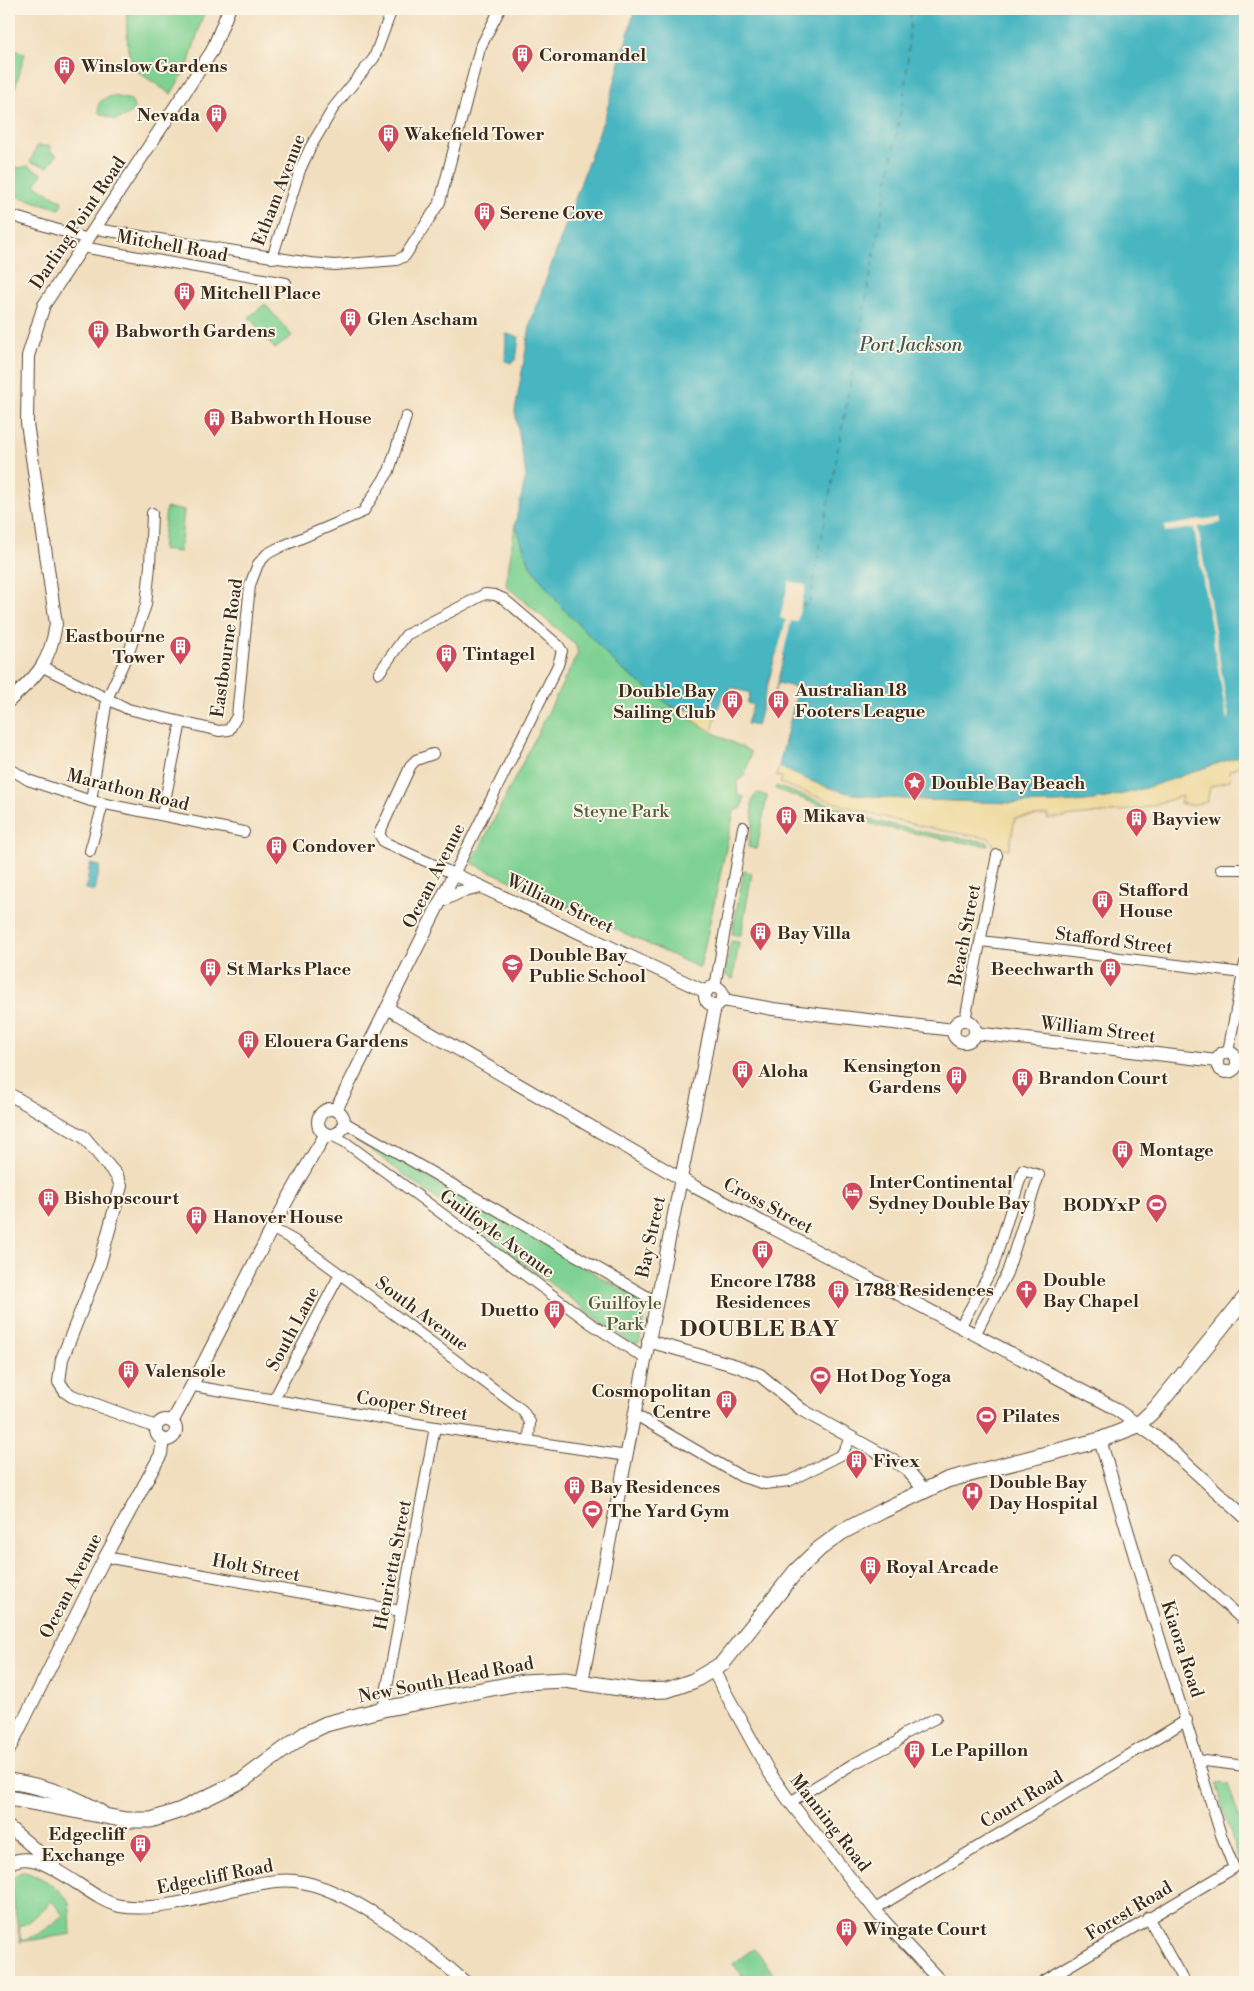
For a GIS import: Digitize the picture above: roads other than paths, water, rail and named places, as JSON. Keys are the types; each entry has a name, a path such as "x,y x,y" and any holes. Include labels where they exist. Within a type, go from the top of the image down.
{"main road":[{"name":"New South Head Road","path":"9,1798 143,1821 167,1816 243,1780 305,1734 326,1724 383,1709 523,1682 548,1680 582,1682 640,1691 667,1690 687,1684 713,1670 729,1656 796,1571 819,1549 856,1524 947,1480 978,1470 1100,1440 1138,1425 1156,1408 1245,1298"},
{"name":"New South Head Road","path":"9,1781 66,1795 87,1804 106,1816"}],"street":[{"name":"Darling Point Road","path":"9,700 43,667 54,639 56,624 27,423 28,356 44,305 212,51 229,9"},
{"name":"Etham Avenue","path":"89,238 272,258 300,170 310,148 334,107 374,58 392,9"},
{"path":"272,258 335,265 397,260 405,256 440,202 480,48 500,9"},
{"path":"9,215 89,238"},
{"name":"Mitchell Road","path":"89,238 286,283"},
{"name":"Eastbourne Road","path":"43,667 128,709 218,731 225,731 233,727 238,716 250,585 258,564 267,554 278,548 363,512 389,472 406,417"},
{"path":"91,800 107,699 130,649 146,605 152,513"},
{"name":"Ocean Avenue","path":"336,1110 513,759 562,651 558,645 504,599 495,595 485,594 477,596 406,636 379,673"},
{"path":"162,815 181,722"},
{"path":"433,754 416,760 411,765 379,834 384,842 454,874"},
{"name":"Marathon Road","path":"9,768 28,780 103,804 244,832"},
{"path":"90,851 103,804"},
{"path":"743,827 711,989 705,997 707,1002 954,1030"},
{"name":"Beach Street","path":"965,1020 997,855"},
{"path":"1221,869 1245,869"},
{"name":"William Street","path":"454,874 711,989"},
{"path":"441,902 460,892 481,887"},
{"name":"Stafford Street","path":"981,941 1244,968"},
{"path":"1228,1052 1244,968"},
{"name":"Bay Street","path":"582,1682 628,1456 655,1301 719,1003"},
{"name":"Cross Street","path":"387,1008 680,1179 1111,1406 1160,1440 1245,1517"},
{"path":"965,1020 974,1026 975,1033 970,1039 963,1041 956,1037 954,1030 957,1022 965,1020"},
{"name":"William Street","path":"975,1033 1217,1061"},
{"path":"1228,1052 1241,1065 1231,1071 1224,1072 1219,1068 1217,1061 1220,1055 1228,1052"},
{"path":"9,1094 84,1137 117,1176 121,1186 100,1263 62,1359 59,1382 65,1391 72,1396 156,1427"},
{"path":"172,1422 273,1229 328,1135 342,1130 344,1122 342,1115 336,1110 328,1110 319,1119 320,1128 328,1135"},
{"name":"Guilfoyle Avenue","path":"344,1122 655,1301"},
{"name":"Guilfoyle Avenue","path":"328,1135 345,1142 590,1323 644,1358"},
{"path":"960,1328 994,1264 1024,1170 1039,1175 1008,1270 975,1335"},
{"path":"1014,1199 1030,1204"},
{"name":"South Avenue","path":"273,1229 295,1241 522,1410 530,1422 529,1441"},
{"path":"994,1264 1008,1270"},
{"name":"South Lane","path":"274,1399 340,1274"},
{"path":"648,1341 726,1363 760,1375 802,1410 906,1468 924,1490"},
{"name":"Cooper Street","path":"192,1386 435,1427 628,1456"},
{"path":"634,1414 716,1462 759,1483 780,1484 816,1468 841,1455 851,1438"},
{"path":"156,1427 163,1421 172,1422"},
{"path":"156,1427 158,1436 163,1439 170,1439 175,1434 172,1422"},
{"name":"Henrietta Street","path":"383,1709 435,1427"},
{"name":"Ocean Avenue","path":"9,1750 105,1557 161,1454 163,1439"},
{"name":"Kiaora Road","path":"1100,1440 1154,1619 1187,1720 1197,1760 1234,1868"},
{"name":"Holt Street","path":"105,1557 401,1611"},
{"path":"1176,1560 1245,1622"},
{"name":"Manning Road","path":"713,1670 769,1772 790,1802 875,1909 941,1982"},
{"path":"790,1802 853,1764 897,1742 904,1734 936,1718"},
{"name":"Court Road","path":"875,1909 1187,1720"},
{"path":"1197,1760 1245,1766"},
{"name":"Edgecliff Road","path":"9,1827 69,1878"},
{"name":"Edgecliff Road","path":"9,1864 21,1858 30,1859 69,1878 108,1903 126,1907 164,1905 268,1882 292,1881 315,1885 348,1899 424,1946 465,1982"},
{"name":"Forest Road","path":"1042,1982 1148,1917 1234,1868"},
{"path":"1148,1917 1184,1982"}],"water":[{"name":"Port Jackson","path":"635,9 1245,9 1245,755 1132,792 1081,801 1047,803 979,802 900,799 854,794 826,786 779,766 798,688 778,683 774,695 784,655 776,653 757,726 747,724 753,705 747,703 750,693 730,687 728,697 722,696 716,715 671,706 620,668 559,604 530,565 515,524 526,476 515,411 531,321 606,113"},
{"path":"506,334 519,337 516,360 511,363 505,361"},
{"path":"90,864 100,866 95,891 86,889"}],"waterway":[{"path":"1243,1802 1245,1807"}],"place":[{"name":"Coromandel","path":"523,74"},
{"name":"Winslow Gardens","path":"65,85"},
{"name":"Nevada","path":"216,134"},
{"name":"Wakefield Tower","path":"388,153"},
{"name":"Serene Cove","path":"484,232"},
{"name":"Mitchell Place","path":"184,312"},
{"name":"Glen Ascham","path":"351,338"},
{"name":"Babworth Gardens","path":"99,350"},
{"name":"Babworth House","path":"214,437"},
{"name":"Eastbourne Tower","path":"181,665"},
{"name":"Tintagel","path":"447,673"},
{"name":"Australian 18 Footers League","path":"779,719"},
{"name":"Double Bay Sailing Club","path":"732,720"},
{"name":"Double Bay Beach","path":"915,802"},
{"name":"Mikava","path":"787,835"},
{"name":"Bayview","path":"1136,838"},
{"name":"Condover","path":"276,865"},
{"name":"Stafford House","path":"1103,919"},
{"name":"Bay Villa","path":"761,952"},
{"name":"Double Bay Public School","path":"513,984"},
{"name":"St Marks Place","path":"211,988"},
{"name":"Beechwarth","path":"1110,988"},
{"name":"Elouera Gardens","path":"248,1060"},
{"name":"Aloha","path":"742,1090"},
{"name":"Kensington Gardens","path":"957,1095"},
{"name":"Brandon Court","path":"1022,1097"},
{"name":"Montage","path":"1123,1169"},
{"name":"InterContinental Sydney Double Bay","path":"853,1211"},
{"name":"Bishopscourt","path":"48,1217"},
{"name":"BODYxP","path":"1156,1224"},
{"name":"Hanover House","path":"197,1236"},
{"name":"Encore 1788 Residences","path":"763,1270"},
{"name":"1788 Residences","path":"839,1309"},
{"name":"Double Bay Chapel","path":"1027,1309"},
{"name":"Duetto","path":"555,1329"},
{"name":"Valensole","path":"129,1390"},
{"name":"Hot Dog Yoga","path":"820,1395"},
{"name":"Cosmopolitan Centre","path":"727,1420"},
{"name":"Pilates","path":"986,1435"},
{"name":"Fivex","path":"857,1480"},
{"name":"Bay Residences","path":"574,1506"},
{"name":"Double Bay Day Hospital","path":"973,1511"},
{"name":"The Yard Gym","path":"592,1530"},
{"name":"Royal Arcade","path":"870,1586"},
{"name":"Le Papillon","path":"915,1769"},
{"name":"Edgecliff Exchange","path":"141,1863"},
{"name":"Wingate Court","path":"847,1948"}],"district":[{"name":"DOUBLE BAY","path":"760,1329"}],"park label":[{"name":"Steyne Park","path":"621,811"},
{"name":"Guilfoyle Park","path":"625,1314"}]}
